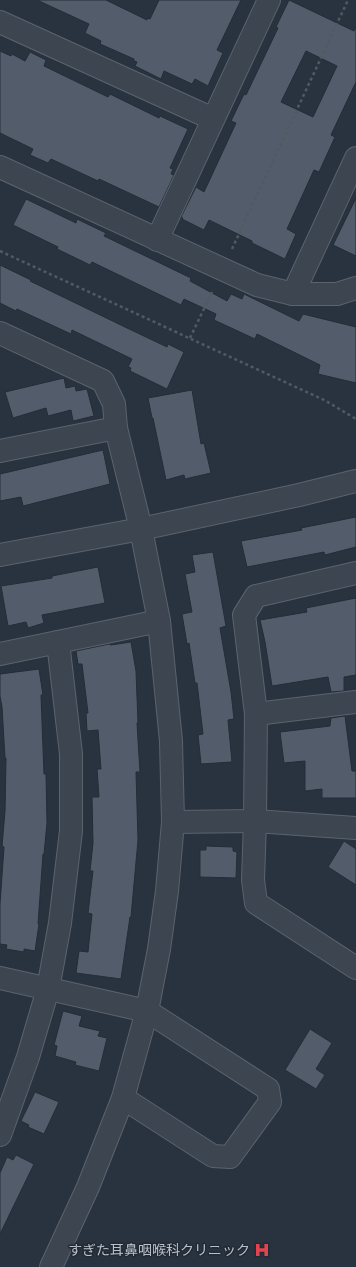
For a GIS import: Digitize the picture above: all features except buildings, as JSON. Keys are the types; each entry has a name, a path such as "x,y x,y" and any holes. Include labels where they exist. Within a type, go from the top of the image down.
{"street":[{"path":"157,240 267,1"},
{"path":"0,22 213,119"},
{"path":"293,294 356,158"},
{"path":"0,167 257,285 293,294 337,294 356,288"},
{"path":"0,333 103,381 114,404 116,428 141,529 159,621 171,741 173,822 159,949 146,1010 123,1098 88,1187 50,1267"},
{"path":"0,451 116,428"},
{"path":"0,555 141,529 299,495 356,481"},
{"path":"356,573 256,596 244,615 256,714 253,880 256,903 356,968"},
{"path":"0,654 159,621"},
{"path":"0,1135 28,1057 48,989 60,923 71,831 71,754 58,642"},
{"path":"256,714 356,702"},
{"path":"173,822 255,821 356,828"},
{"path":"0,978 146,1010 268,1089 270,1102 230,1157 213,1156 123,1098"}],"path":[{"path":"190,338 348,0"},
{"path":"0,251 326,401 356,419"}],"place":[{"name":"すぎた耳鼻咽喉科クリニック","path":"262,1250"}]}
